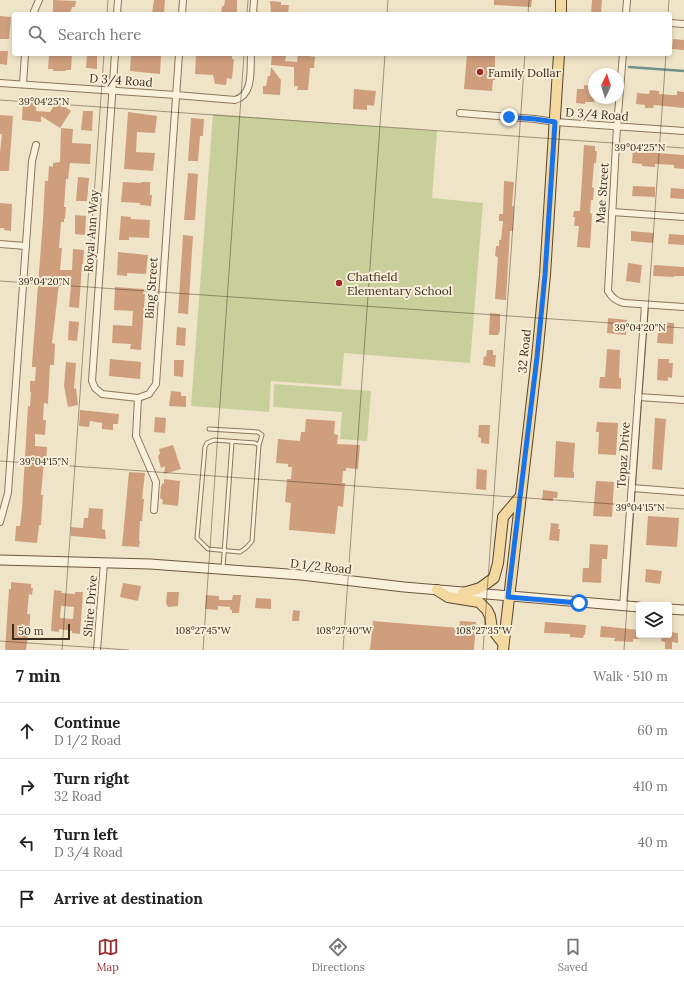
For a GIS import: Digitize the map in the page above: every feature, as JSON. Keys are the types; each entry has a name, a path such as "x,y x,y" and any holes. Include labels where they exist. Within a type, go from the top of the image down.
{"main road":[{"path":"561,12 562,0"},
{"name":"32 Road","path":"503,647 537,357 545,275 558,56"},
{"path":"463,593 480,588 494,578 498,563 503,517 520,498"},
{"name":"D 1/2 Road","path":"0,560 150,564 222,569 301,575 463,593 636,607"},
{"path":"437,590 448,597 479,602 487,610 490,616 492,629 503,647"},
{"path":"672,609 684,610"}],"street":[{"path":"35,12 39,0"},
{"path":"117,12 118,0"},
{"path":"182,0 182,12"},
{"path":"253,12 254,0"},
{"path":"626,12 627,0"},
{"path":"672,23 684,24"},
{"path":"23,84 25,56"},
{"name":"Royal Ann Way","path":"115,56 92,381 95,388 102,394 138,398"},
{"name":"Bing Street","path":"138,398 149,394 156,384 179,56"},
{"name":"D 3/4 Road","path":"0,83 112,90 230,100 239,99 245,94 248,88 251,56"},
{"name":"Mae Street","path":"623,56 608,291 611,297 617,302 684,307"},
{"name":"D 3/4 Road","path":"460,113 555,122 684,131"},
{"path":"0,522 8,493 32,161 36,145"},
{"path":"612,212 684,217"},
{"path":"0,244 26,246"},
{"name":"Topaz Drive","path":"623,606 644,305"},
{"path":"638,397 684,400"},
{"path":"138,398 136,436 156,482 154,510"},
{"path":"632,488 684,492"},
{"name":"Shire Drive","path":"97,650 104,563"}],"lane":[{"path":"209,429 258,432 262,435 259,445 252,541 240,552 208,549 197,538 205,447 207,443 214,440 259,445"},
{"path":"222,569 232,442"}],"green space":[{"path":"213,114 437,131 432,198 483,203 470,363 344,353 341,386 271,381 269,412 191,406"},
{"path":"274,384 371,391 367,441 340,439 342,412 273,407"}],"building":[{"path":"53,0 76,1 75,7 72,7 71,12 53,12"},
{"path":"154,0 165,0 164,12 152,12"},
{"path":"225,0 237,0 237,12 221,12 222,6 224,6"},
{"path":"494,0 532,0 531,7 494,5"},
{"path":"592,0 602,0 601,12 591,12"},
{"path":"270,1 281,2 281,5 289,5 288,12 271,12"},
{"path":"0,16 11,17 9,39 0,39"},
{"path":"673,39 684,40 684,50 672,49"},
{"path":"0,51 8,51 7,65 0,64"},
{"path":"49,56 72,56 71,70 53,71 53,69 48,69"},
{"path":"87,56 97,56 97,69 86,68"},
{"path":"131,56 161,56 160,74 130,71"},
{"path":"196,56 232,56 232,59 234,59 232,79 227,78 226,85 215,84 213,75 195,74"},
{"path":"272,56 286,56 285,61 297,62 298,56 315,57 314,68 310,68 308,90 297,90 298,86 294,86 294,67 271,65"},
{"name":"Family Dollar","path":"467,56 495,56 495,80 493,80 492,91 464,89"},
{"path":"271,67 281,80 280,95 263,94 263,86 266,86 268,76 270,76"},
{"path":"584,85 588,86 588,102 585,102 585,104 576,103 577,89 584,89"},
{"path":"354,89 376,91 374,106 367,105 367,110 353,109"},
{"path":"650,90 659,91 659,94 671,95 677,95 677,91 684,92 684,108 654,105 653,108 645,108 645,105 636,104 637,93 649,94"},
{"path":"28,97 35,97 35,100 37,100 36,111 50,112 57,101 71,111 60,128 41,116 41,122 22,120 23,99 28,99"},
{"path":"83,111 93,111 92,131 81,130"},
{"path":"128,112 157,116 155,133 137,132 136,152 155,153 153,171 124,169"},
{"path":"0,115 13,116 9,171 0,171 2,134 0,134"},
{"path":"191,118 204,119 203,136 200,136 198,161 188,161"},
{"path":"61,128 73,129 72,143 91,144 90,164 70,163 68,179 66,179 64,207 66,207 65,219 64,222 61,222 59,248 62,248 60,270 72,270 73,249 84,250 83,264 79,308 69,307 71,285 59,284 52,343 55,344 54,365 50,365 48,404 44,403 43,420 46,420 45,435 35,434 35,446 47,447 46,461 44,461 41,495 43,495 41,525 39,525 37,543 15,541 16,526 20,526 22,508 28,406 30,406 31,392 30,381 35,381 36,367 32,367 32,364 45,181 48,181 49,166 53,167 53,163 60,162"},
{"path":"584,145 595,146 595,151 597,151 596,163 594,163 592,187 594,188 590,213 592,214 590,248 577,247 579,226 574,226 575,217 573,217 574,211 580,211"},
{"path":"633,149 643,149 643,152 684,155 684,169 674,168 674,165 655,164 655,167 642,166 642,164 632,163"},
{"path":"188,173 198,174 195,220 184,220"},
{"path":"78,177 89,178 87,201 76,201"},
{"path":"504,181 514,182 512,206 514,206 513,231 510,231 506,300 495,299 498,257 495,256 496,246 499,246 499,240 501,240 503,221 499,221 499,214 503,214"},
{"path":"123,182 150,182 150,195 152,195 151,206 140,205 140,203 121,202"},
{"path":"633,186 655,187 655,197 632,196"},
{"path":"671,188 684,189 684,199 670,198"},
{"path":"0,203 12,204 11,231 0,228"},
{"path":"75,215 86,216 85,235 75,234"},
{"path":"121,216 131,217 131,219 150,220 149,238 129,237 129,240 119,240"},
{"path":"631,231 654,233 653,243 631,241"},
{"path":"669,234 684,235 684,245 668,244"},
{"path":"183,235 193,236 188,314 178,313"},
{"path":"118,252 148,255 146,274 127,273 127,276 117,275"},
{"path":"628,263 642,265 640,283 626,281"},
{"path":"654,265 684,267 684,276 653,276"},
{"path":"115,287 144,289 143,294 145,294 141,350 130,349 131,344 112,343 113,325 132,326 133,311 114,310"},
{"path":"490,313 500,314 500,331 498,335 489,335"},
{"path":"608,318 627,320 626,335 607,333"},
{"path":"69,321 79,322 77,341 68,340"},
{"path":"659,322 674,323 673,344 657,343"},
{"path":"177,327 186,328 185,346 176,345"},
{"path":"607,349 620,350 619,378 621,378 621,389 599,388 600,377 605,377"},
{"path":"487,350 493,350 493,355 496,355 495,367 483,365 484,356 486,357"},
{"path":"110,359 141,362 140,379 109,376"},
{"path":"658,359 669,359 669,363 673,363 672,378 668,377 668,381 657,380"},
{"path":"174,360 184,360 183,377 174,376"},
{"path":"66,362 76,363 74,389 76,388 78,405 68,407 64,386"},
{"path":"171,391 181,392 181,396 186,396 186,407 169,406"},
{"path":"80,410 119,414 118,424 113,424 113,430 102,429 102,423 90,421 89,427 79,426"},
{"path":"155,417 166,418 165,433 154,432"},
{"path":"655,418 666,419 662,470 652,469"},
{"path":"306,419 335,421 334,434 338,435 337,444 360,445 358,469 346,468 346,471 343,471 342,483 345,483 343,507 338,506 335,534 289,530 291,503 285,502 287,479 291,479 292,467 288,467 288,464 276,463 278,439 300,441 301,432 305,432"},
{"path":"597,422 618,423 616,455 598,454 599,432 596,432"},
{"path":"479,425 490,425 489,444 481,443 481,438 478,437"},
{"path":"556,441 575,443 574,478 554,477"},
{"path":"173,445 181,469 164,474 165,466 161,468 158,457 160,453 159,449"},
{"path":"477,469 487,470 486,490 476,489"},
{"path":"129,472 145,473 139,547 122,546"},
{"path":"164,479 180,481 178,506 162,504 163,500 160,498 161,486 162,483 164,484"},
{"path":"596,481 614,482 612,517 593,516"},
{"path":"543,490 558,492 557,498 553,498 553,501 542,500"},
{"path":"89,508 103,509 102,529 105,530 106,539 71,536 71,527 83,528 84,518 88,518"},
{"path":"648,516 679,518 677,547 646,545"},
{"path":"551,523 559,524 559,541 549,540"},
{"path":"590,544 608,545 607,559 602,559 601,583 582,582 583,568 589,568"},
{"path":"646,569 662,571 660,584 645,582"},
{"path":"11,582 31,584 31,588 33,588 32,595 29,594 27,614 30,614 30,621 26,650 5,650 9,589 11,589"},
{"path":"123,583 141,586 138,601 120,597"},
{"path":"54,590 62,591 61,593 75,594 75,592 83,592 80,634 59,629 59,632 51,631","holes":["61,606 74,607 73,619 60,618"]},
{"path":"167,592 179,592 178,606 168,607 166,603"},
{"path":"206,595 219,596 219,600 232,600 233,595 241,595 239,613 232,613 230,607 218,606 218,610 205,609"},
{"path":"256,598 271,599 271,609 255,608"},
{"path":"293,610 300,611 299,621 292,621"},
{"path":"373,621 459,628 460,621 476,622 474,650 370,650"},
{"path":"545,622 586,625 585,635 583,638 570,637 570,634 544,633"},
{"path":"601,626 636,630 636,638 639,639 633,639 633,642 614,641 615,638 600,637"},
{"path":"672,632 678,633 678,643 672,642 672,649 665,649 665,642 661,641 662,638 672,638"}],"waterway":[{"path":"629,67 684,71"}],"place":[{"name":"Family Dollar","path":"480,72"},
{"name":"Chatfield Elementary School","path":"339,283"}],"route":[{"path":"509,117 555,122 545,275 537,357 508,597 579,603"}]}
